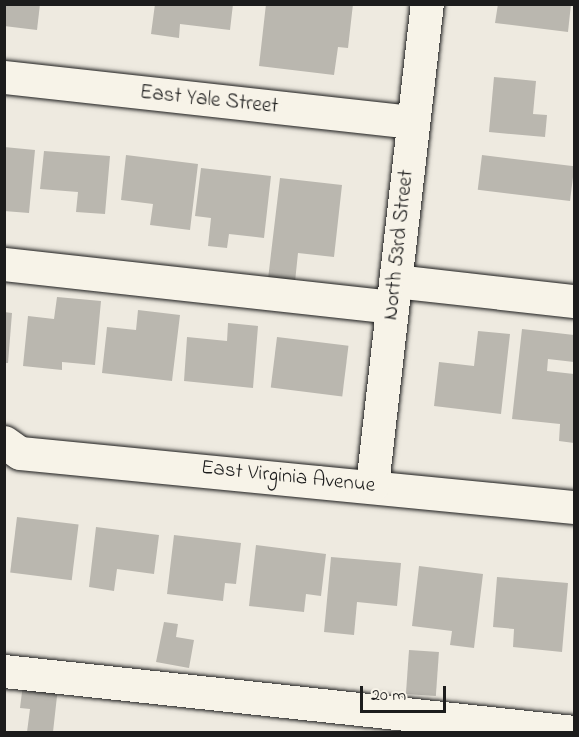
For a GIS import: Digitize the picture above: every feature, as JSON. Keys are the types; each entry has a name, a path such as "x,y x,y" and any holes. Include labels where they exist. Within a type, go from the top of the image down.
{"street":[{"name":"North 53rd Street","path":"372,485 427,4"},
{"name":"East Yale Street","path":"4,77 413,122"},
{"path":"4,264 393,294 574,301"},
{"name":"East Virginia Avenue","path":"10,453 372,485 574,507"},
{"path":"4,671 574,732"}],"building":[{"path":"4,4 40,4 37,30 4,26"},
{"path":"155,4 233,4 230,30 180,24 179,38 151,34"},
{"path":"266,4 353,4 348,48 338,47 334,75 259,66"},
{"path":"498,4 571,4 568,32 495,23"},
{"path":"494,77 536,81 533,114 547,115 545,137 489,132"},
{"path":"4,147 35,150 29,213 4,211"},
{"path":"44,151 110,156 105,214 76,212 78,192 40,189"},
{"path":"126,155 198,164 190,230 150,225 153,204 121,200"},
{"path":"482,155 574,166 570,201 478,190"},
{"path":"201,168 271,176 264,238 229,234 227,248 208,246 211,218 195,216"},
{"path":"280,178 342,185 334,257 298,253 295,282 268,279"},
{"path":"57,297 101,301 95,365 62,362 62,370 23,366 28,316 54,319"},
{"path":"138,310 180,315 172,381 102,373 107,327 136,330"},
{"path":"4,312 12,313 8,363 4,363"},
{"path":"228,323 258,326 253,388 184,381 187,337 227,341"},
{"path":"522,329 574,335 574,362 548,359 547,371 574,374 574,443 559,441 560,424 512,419"},
{"path":"478,331 510,334 501,414 434,406 439,362 474,366"},
{"path":"277,337 348,346 342,396 271,388"},
{"path":"17,517 79,525 72,580 10,573"},
{"path":"96,527 159,535 154,574 117,569 114,591 89,587"},
{"path":"174,535 241,543 236,584 225,583 223,601 167,594"},
{"path":"256,545 326,554 321,596 306,594 304,612 249,606"},
{"path":"331,557 401,563 397,606 357,602 354,635 324,632"},
{"path":"419,566 483,574 474,648 450,645 452,631 412,626"},
{"path":"497,577 568,583 562,652 513,647 514,629 493,627"},
{"path":"164,622 178,624 176,637 194,640 189,668 156,662"},
{"path":"409,650 439,652 436,696 406,694"},
{"path":"23,684 58,687 53,732 27,732 30,709 20,708"}]}
